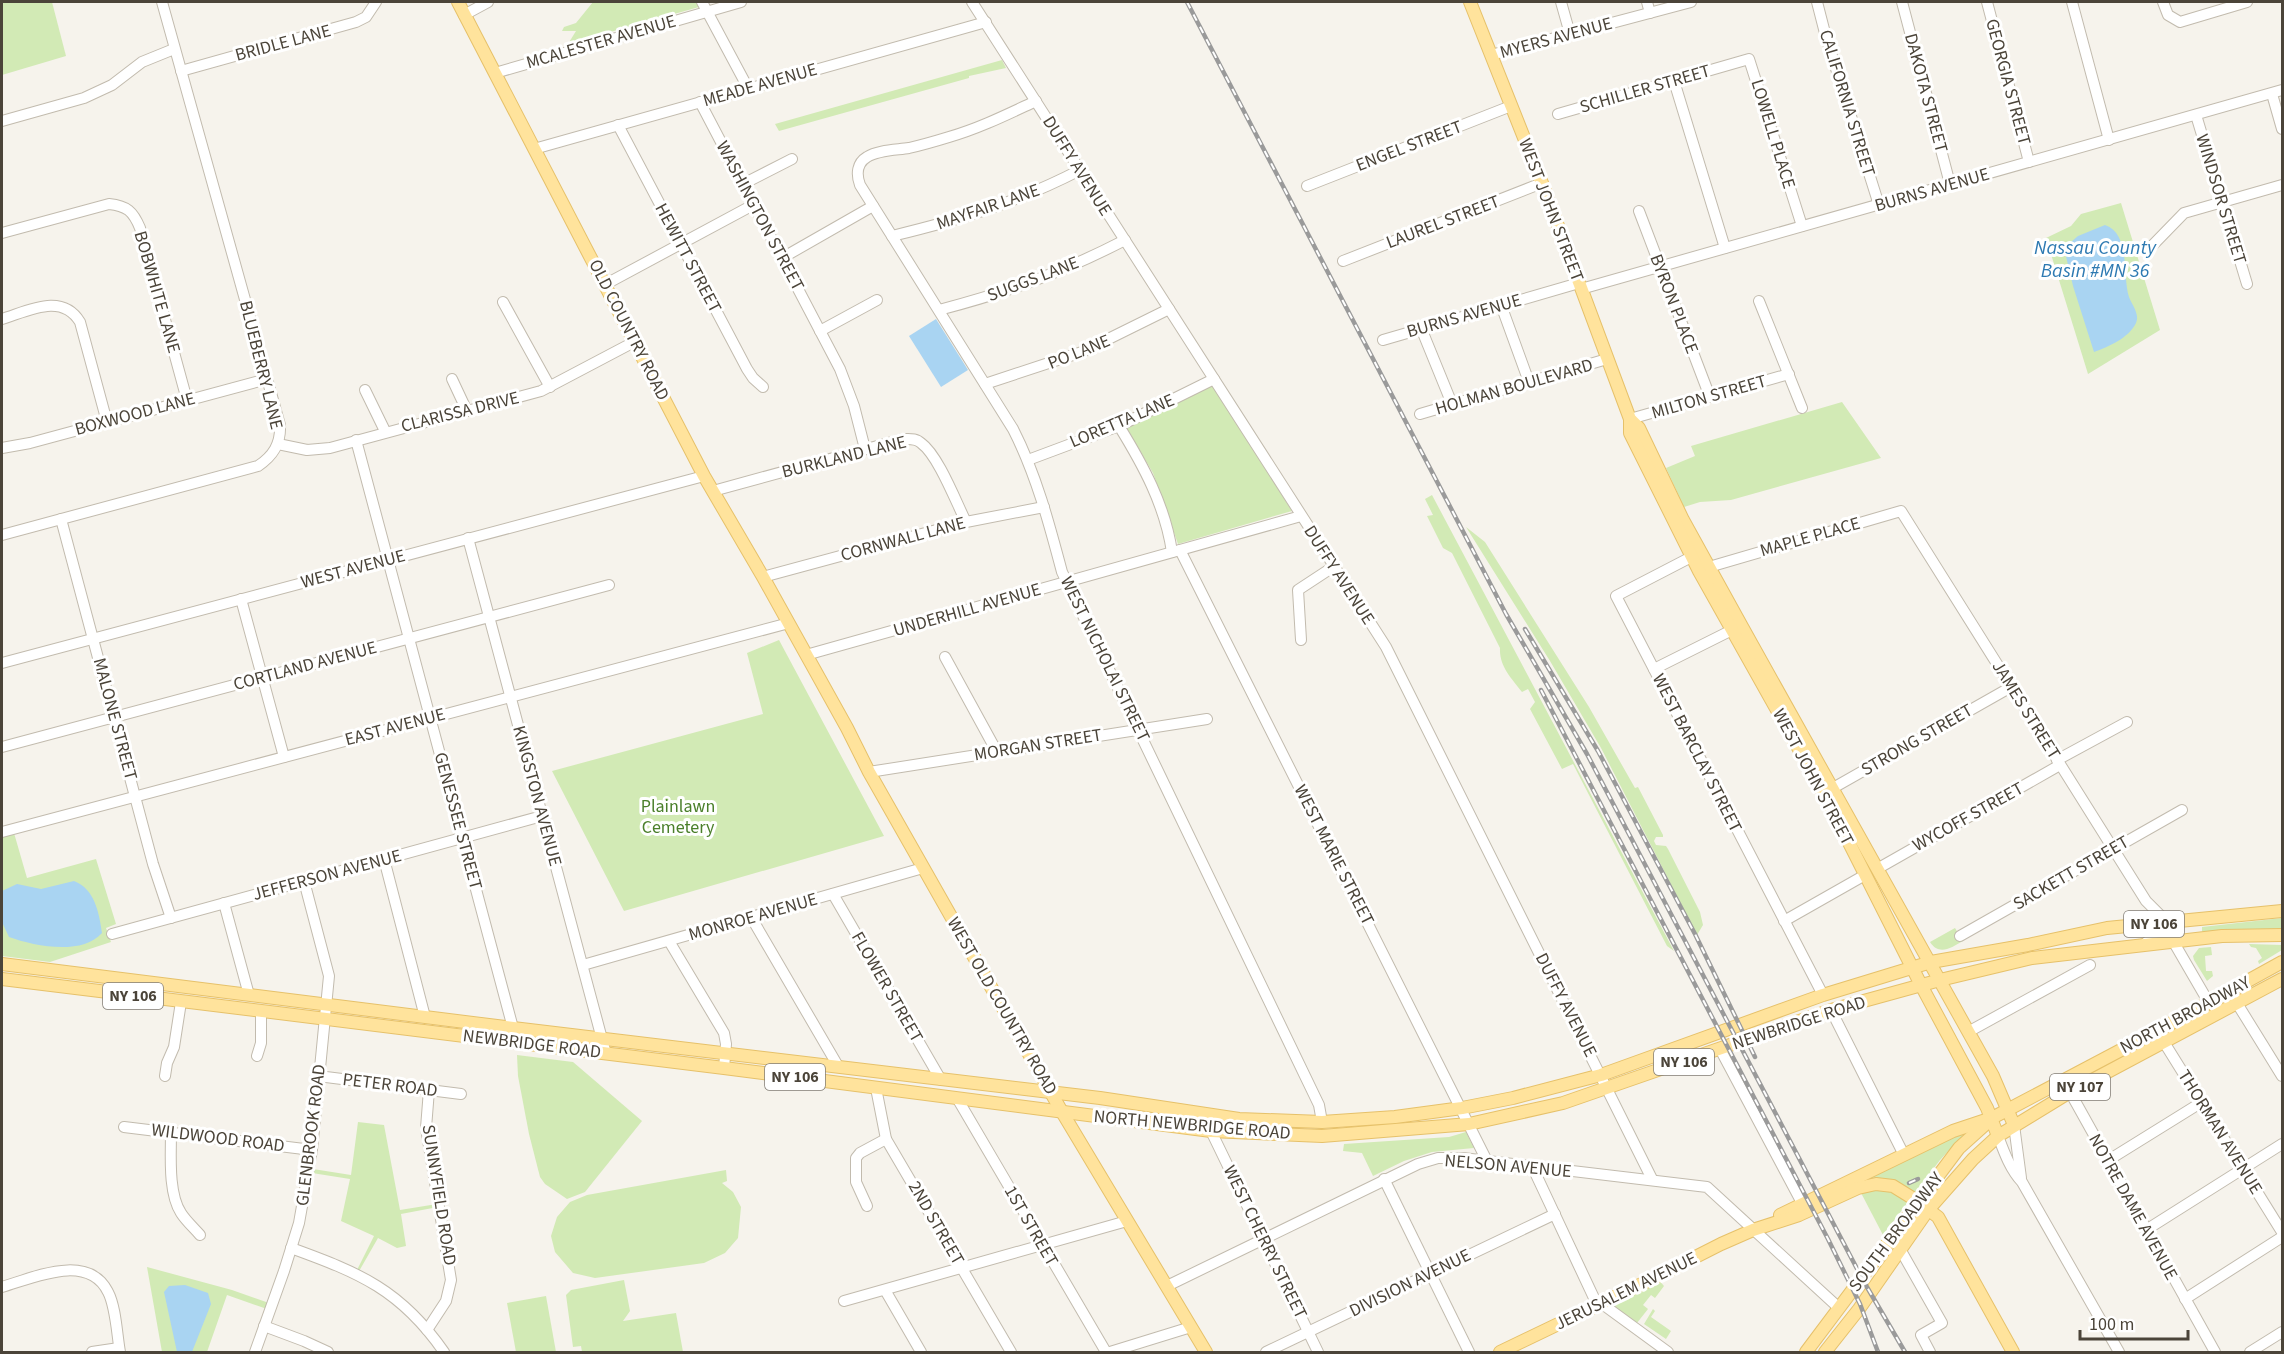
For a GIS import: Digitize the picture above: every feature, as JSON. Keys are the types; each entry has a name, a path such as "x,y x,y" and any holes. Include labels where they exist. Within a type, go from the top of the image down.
{"main road":[{"name":"OLD COUNTRY ROAD","path":"458,2 704,476 764,577 806,655"},
{"name":"WEST JOHN STREET","path":"1470,2 1542,183 1630,419 1639,428 1652,467 1696,554 1737,627 1793,717 1865,875 1992,1118 1998,1136"},
{"name":"WEST JOHN STREET","path":"1696,554 1709,567 1773,701 1877,868 1931,962 1993,1076 2014,1125"},
{"name":"WEST OLD COUNTRY ROAD","path":"806,655 869,772 1050,1092 1206,1353"},
{"path":"1773,701 1778,703 1787,717 1793,717"},
{"name":"NY 106","path":"1322,1122 1395,1117 1462,1108 1513,1098 1601,1075 1817,997 1931,962 2107,928 2283,911"},
{"name":"NEWBRIDGE ROAD","path":"1322,1136 1469,1124 1563,1103 1831,1010 2032,958 2222,936 2283,935"},
{"name":"NORTH BROADWAY","path":"1998,1136 2161,1037 2209,1003 2283,962"},
{"name":"NEWBRIDGE ROAD","path":"2,964 1050,1092"},
{"path":"99,991 100,976"},
{"name":"NEWBRIDGE ROAD","path":"2,979 1062,1112"},
{"name":"NORTH BROADWAY","path":"1992,1118 2237,1003 2283,979"},
{"path":"1761,1035 1767,1026 1802,1010 1817,997"},
{"path":"1682,1063 1686,1055 1714,1038 1713,1035"},
{"name":"NY 106","path":"1050,1092 1221,1116"},
{"name":"NORTH NEWBRIDGE ROAD","path":"1062,1112 1217,1131 1322,1136"},
{"path":"1217,1131 1221,1116"},
{"name":"NORTH NEWBRIDGE ROAD","path":"1221,1116 1253,1120 1322,1122"},
{"name":"JERUSALEM AVENUE","path":"1500,1353 1753,1230 1798,1205 1953,1131 1992,1118"},
{"name":"SOUTH BROADWAY","path":"1825,1353 1859,1309 1900,1249 1923,1206 1959,1148 1992,1118"},
{"path":"1322,1122 1322,1136"},
{"name":"SOUTH BROADWAY","path":"1806,1353 1839,1308 1923,1206 1998,1136"},
{"name":"JERUSALEM AVENUE","path":"1753,1230 1799,1215 1858,1188 1876,1184 1893,1186 1938,1217 2013,1353"}],"street":[{"name":"BLUEBERRY LANE","path":"2,535 258,466 268,459 278,444 280,425 162,2"},
{"name":"BRIDLE LANE","path":"182,71 356,22 366,17 376,2"},
{"path":"464,15 488,2"},
{"name":"MCALESTER AVENUE","path":"495,73 705,6 741,2"},
{"name":"DUFFY AVENUE","path":"972,2 1386,647 1652,1179"},
{"path":"1561,2 1570,34"},
{"path":"1647,2 1650,13"},
{"name":"MYERS AVENUE","path":"1491,55 1691,2"},
{"name":"CALIFORNIA STREET","path":"1817,2 1879,205"},
{"name":"DAKOTA STREET","path":"1902,2 1950,184"},
{"name":"GEORGIA STREET","path":"1987,2 2030,162"},
{"path":"2072,2 2109,140"},
{"path":"2163,2 2168,15 2180,21 2247,2"},
{"path":"705,6 748,88"},
{"name":"MEADE AVENUE","path":"534,149 986,22"},
{"path":"2,122 84,98 112,85 142,62 174,49"},
{"name":"LOWELL PLACE","path":"1732,64 1749,59 1802,226"},
{"name":"SCHILLER STREET","path":"1558,114 1732,64"},
{"path":"1674,81 1725,248"},
{"path":"2277,92 2283,129"},
{"name":"BURNS AVENUE","path":"1383,340 1502,305 1660,267 2277,92"},
{"name":"WEST NICHOLAI STREET","path":"1036,101 990,122 951,136 867,157 859,166 857,178 1013,429 1028,460 1067,581 1319,1105 1322,1122"},
{"name":"WASHINGTON STREET","path":"699,102 847,384 865,449"},
{"name":"ENGEL STREET","path":"1307,186 1511,106"},
{"name":"WINDSOR STREET","path":"2196,115 2247,284"},
{"name":"HEWITT STREET","path":"618,125 747,369 753,378 764,387"},
{"path":"742,184 792,159"},
{"name":"MAYFAIR LANE","path":"892,236 951,222 996,208 1040,191 1080,170"},
{"name":"LAUREL STREET","path":"1343,261 1542,183"},
{"path":"2147,251 2184,213 2283,185"},
{"name":"BOBWHITE LANE","path":"2,233 109,204 122,206 132,212 140,228 187,400"},
{"path":"606,284 753,205"},
{"path":"782,258 873,206"},
{"name":"BYRON PLACE","path":"1639,211 1710,397"},
{"name":"SUGGS LANE","path":"939,310 1030,283 1076,265 1125,240"},
{"path":"820,330 877,300"},
{"path":"1759,301 1802,408"},
{"path":"503,302 550,387"},
{"path":"2,319 44,307 59,305 70,309 80,322 107,422"},
{"path":"1502,305 1529,382"},
{"name":"PO LANE","path":"985,384 1082,352 1169,309"},
{"path":"1421,328 1452,404"},
{"name":"CLARISSA DRIVE","path":"278,444 297,449 315,450 467,411 550,387 634,342"},
{"name":"HOLMAN BOULEVARD","path":"1420,414 1607,359"},
{"name":"MILTON STREET","path":"1630,419 1789,374"},
{"name":"BOXWOOD LANE","path":"2,448 267,379"},
{"name":"LORETTA LANE","path":"1028,460 1119,426 1214,379"},
{"path":"452,380 467,411"},
{"path":"364,390 386,432"},
{"name":"WEST MARIE STREET","path":"1119,426 1144,467 1176,551 1462,1108 1487,1161"},
{"name":"BURKLAND LANE","path":"713,491 903,439 912,439 923,444 937,464 966,522"},
{"name":"GENESSEE STREET","path":"356,440 513,1028"},
{"name":"WEST AVENUE","path":"2,663 704,476"},
{"name":"CORNWALL LANE","path":"764,577 966,522 1044,507"},
{"name":"MAPLE PLACE","path":"1709,567 1900,511 1906,519"},
{"name":"UNDERHILL AVENUE","path":"806,655 1301,516"},
{"name":"MALONE STREET","path":"61,519 153,864 171,918"},
{"name":"JAMES STREET","path":"1906,519 2146,901 2161,916 2174,922"},
{"name":"KINGSTON AVENUE","path":"468,538 606,1054"},
{"name":"WEST BARCLAY STREET","path":"1696,554 1616,596 1784,921 1817,997"},
{"path":"1301,640 1298,590 1333,567"},
{"name":"CORTLAND AVENUE","path":"2,747 609,585"},
{"path":"242,599 284,757"},
{"name":"EAST AVENUE","path":"2,832 789,623"},
{"path":"1654,669 1737,627"},
{"path":"945,657 997,752"},
{"name":"STRONG STREET","path":"1828,791 2011,687"},
{"name":"MORGAN STREET","path":"869,772 1207,719"},
{"name":"WYCOFF STREET","path":"1877,868 2127,722"},
{"name":"SACKETT STREET","path":"1960,936 2182,810"},
{"name":"JEFFERSON AVENUE","path":"112,934 542,816"},
{"path":"384,860 425,1017"},
{"name":"MONROE AVENUE","path":"583,965 923,868"},
{"path":"1784,921 1865,875"},
{"name":"GLENBROOK ROAD","path":"255,1353 291,1248 305,1193 312,1150 329,976 304,881"},
{"name":"FLOWER STREET","path":"832,894 941,1080"},
{"path":"2140,925 2148,912 2146,901"},
{"path":"224,903 249,995"},
{"path":"751,917 838,1066"},
{"path":"2143,945 2174,922"},
{"path":"669,941 724,1033 726,1054 724,1068"},
{"path":"2173,942 2209,1003"},
{"path":"1968,1032 2090,964"},
{"path":"2230,992 2283,1076"},
{"path":"165,1076 174,1047 181,1002"},
{"path":"1831,1010 1905,1155"},
{"path":"257,1056 261,1043 261,1011"},
{"name":"THORMAN AVENUE","path":"2161,1037 2283,1232"},
{"path":"1720,1049 1798,1205"},
{"name":"PETER ROAD","path":"318,1076 461,1094"},
{"name":"2ND STREET","path":"876,1088 886,1139 1011,1353"},
{"name":"SUNNYFIELD ROAD","path":"427,1330 446,1301 451,1280 426,1128 429,1090"},
{"name":"NOTRE DAME AVENUE","path":"2070,1092 2215,1353"},
{"name":"1ST STREET","path":"957,1098 1108,1353"},
{"path":"2107,1161 2202,1102"},
{"path":"2014,1125 2022,1182"},
{"name":"WILDWOOD ROAD","path":"124,1126 312,1150"},
{"name":"WEST CHERRY STREET","path":"1217,1131 1263,1239 1318,1353"},
{"path":"171,1132 171,1172 175,1198 182,1214 200,1234"},
{"path":"1998,1136 2006,1156 2119,1353"},
{"path":"867,1206 856,1182 856,1158 886,1139"},
{"path":"2146,1230 2283,1144"},
{"name":"NELSON AVENUE","path":"1167,1286 1384,1179 1438,1158 1487,1161 1707,1187 1839,1308"},
{"path":"1532,1166 1594,1298 1668,1353"},
{"path":"1384,1179 1468,1353"},
{"name":"DIVISION AVENUE","path":"1266,1353 1554,1214"},
{"path":"844,1301 1127,1221"},
{"path":"2185,1299 2283,1237"},
{"path":"291,1248 347,1269 373,1283 405,1307 427,1330 444,1353"},
{"path":"1900,1249 1942,1323 1921,1335 1930,1353"},
{"path":"2,1287 67,1269 85,1272 97,1278 108,1293 119,1350 92,1353"},
{"path":"885,1290 921,1353"},
{"path":"264,1326 328,1353"},
{"path":"1108,1353 1191,1327"},
{"path":"2250,1353 2283,1332"}],"green space":[{"path":"2,2 52,2 66,56 2,75"},
{"path":"593,2 697,2 699,7 568,44 576,31 562,31 564,27 576,23"},
{"path":"1002,60 1006,68 969,76 969,78 779,131 775,124"},
{"path":"2121,203 2160,330 2088,374 2046,238 2071,226 2081,214"},
{"path":"1212,384 1292,511 1178,544 1153,473 1126,427"},
{"path":"1842,402 1881,458 1731,500 1700,502 1684,507 1666,468 1695,456 1691,446"},
{"path":"1432,495 1674,951 1667,946 1573,764 1562,769 1530,709 1535,702 1528,689 1522,692 1504,666 1500,648 1452,553 1443,548 1427,516 1433,515 1425,499"},
{"path":"1466,527 1485,542 1589,707 1635,788 1638,787 1663,835 1663,837 1656,837 1654,841 1656,845 1666,846 1668,849 1700,912 1703,925 1697,935 1601,748 1550,661"},
{"name":"Plainlawn Cemetery","path":"779,640 884,836 624,911 552,771 763,714 747,653"},
{"path":"14,833 27,878 96,859 116,924 106,928 111,942 50,962 2,956 2,836"},
{"path":"2282,918 2282,930 2204,933 2202,931 2202,927"},
{"path":"1955,928 1963,941 1959,944 1941,950 1930,942"},
{"path":"2249,944 2282,945 2282,950 2259,964 2258,961 2262,958 2256,948"},
{"path":"2211,947 2212,955 2205,956 2206,971 2212,971 2213,976 2207,981 2193,956 2199,948"},
{"path":"517,1055 573,1062 642,1121 585,1192 567,1199 545,1184 540,1177 518,1076"},
{"path":"358,1122 384,1125 400,1210 437,1204 438,1207 401,1214 406,1246 397,1248 378,1238 358,1273 356,1272 374,1236 341,1221 350,1179 312,1173 313,1169 351,1175"},
{"path":"1979,1124 1940,1160 1883,1235 1860,1191 1860,1178"},
{"path":"1466,1132 1474,1148 1432,1152 1404,1161 1373,1176 1362,1153 1343,1151 1344,1144 1449,1137"},
{"path":"726,1170 727,1181 722,1183 733,1192 741,1207 738,1238 725,1253 704,1263 595,1278 573,1273 555,1252 551,1236 557,1217 570,1202 587,1195"},
{"path":"147,1267 232,1290 269,1303 267,1309 227,1295 207,1352 162,1352"},
{"path":"1656,1277 1664,1286 1655,1298 1651,1295 1643,1305 1648,1309 1633,1328 1602,1304"},
{"path":"624,1280 630,1311 623,1321 676,1313 683,1352 582,1352 581,1346 573,1347 566,1295 571,1290"},
{"path":"546,1296 556,1352 516,1352 507,1303"},
{"path":"1653,1309 1655,1311 1651,1317 1671,1331 1666,1339 1644,1324"}],"water":[{"name":"Nassau County Basin #MN 36","path":"2105,225 2119,237 2124,256 2127,288 2137,320 2133,328 2123,337 2112,345 2094,352 2073,286 2064,248 2078,236"},
{"path":"936,319 968,370 941,387 909,336"},
{"path":"74,881 87,890 95,903 102,933 83,945 70,947 44,946 9,937 2,922 2,891 17,884 41,889"},
{"path":"185,1285 208,1293 211,1304 192,1352 177,1352 164,1292 169,1286"}],"railway":[{"path":"1187,2 1506,614 1587,754 1864,1282 1905,1352"},
{"path":"1525,629 1598,751 1695,934 1755,1057"},
{"path":"1541,690 1828,1239 1860,1304 1878,1352"},
{"path":"1909,1183 1918,1179"}]}
